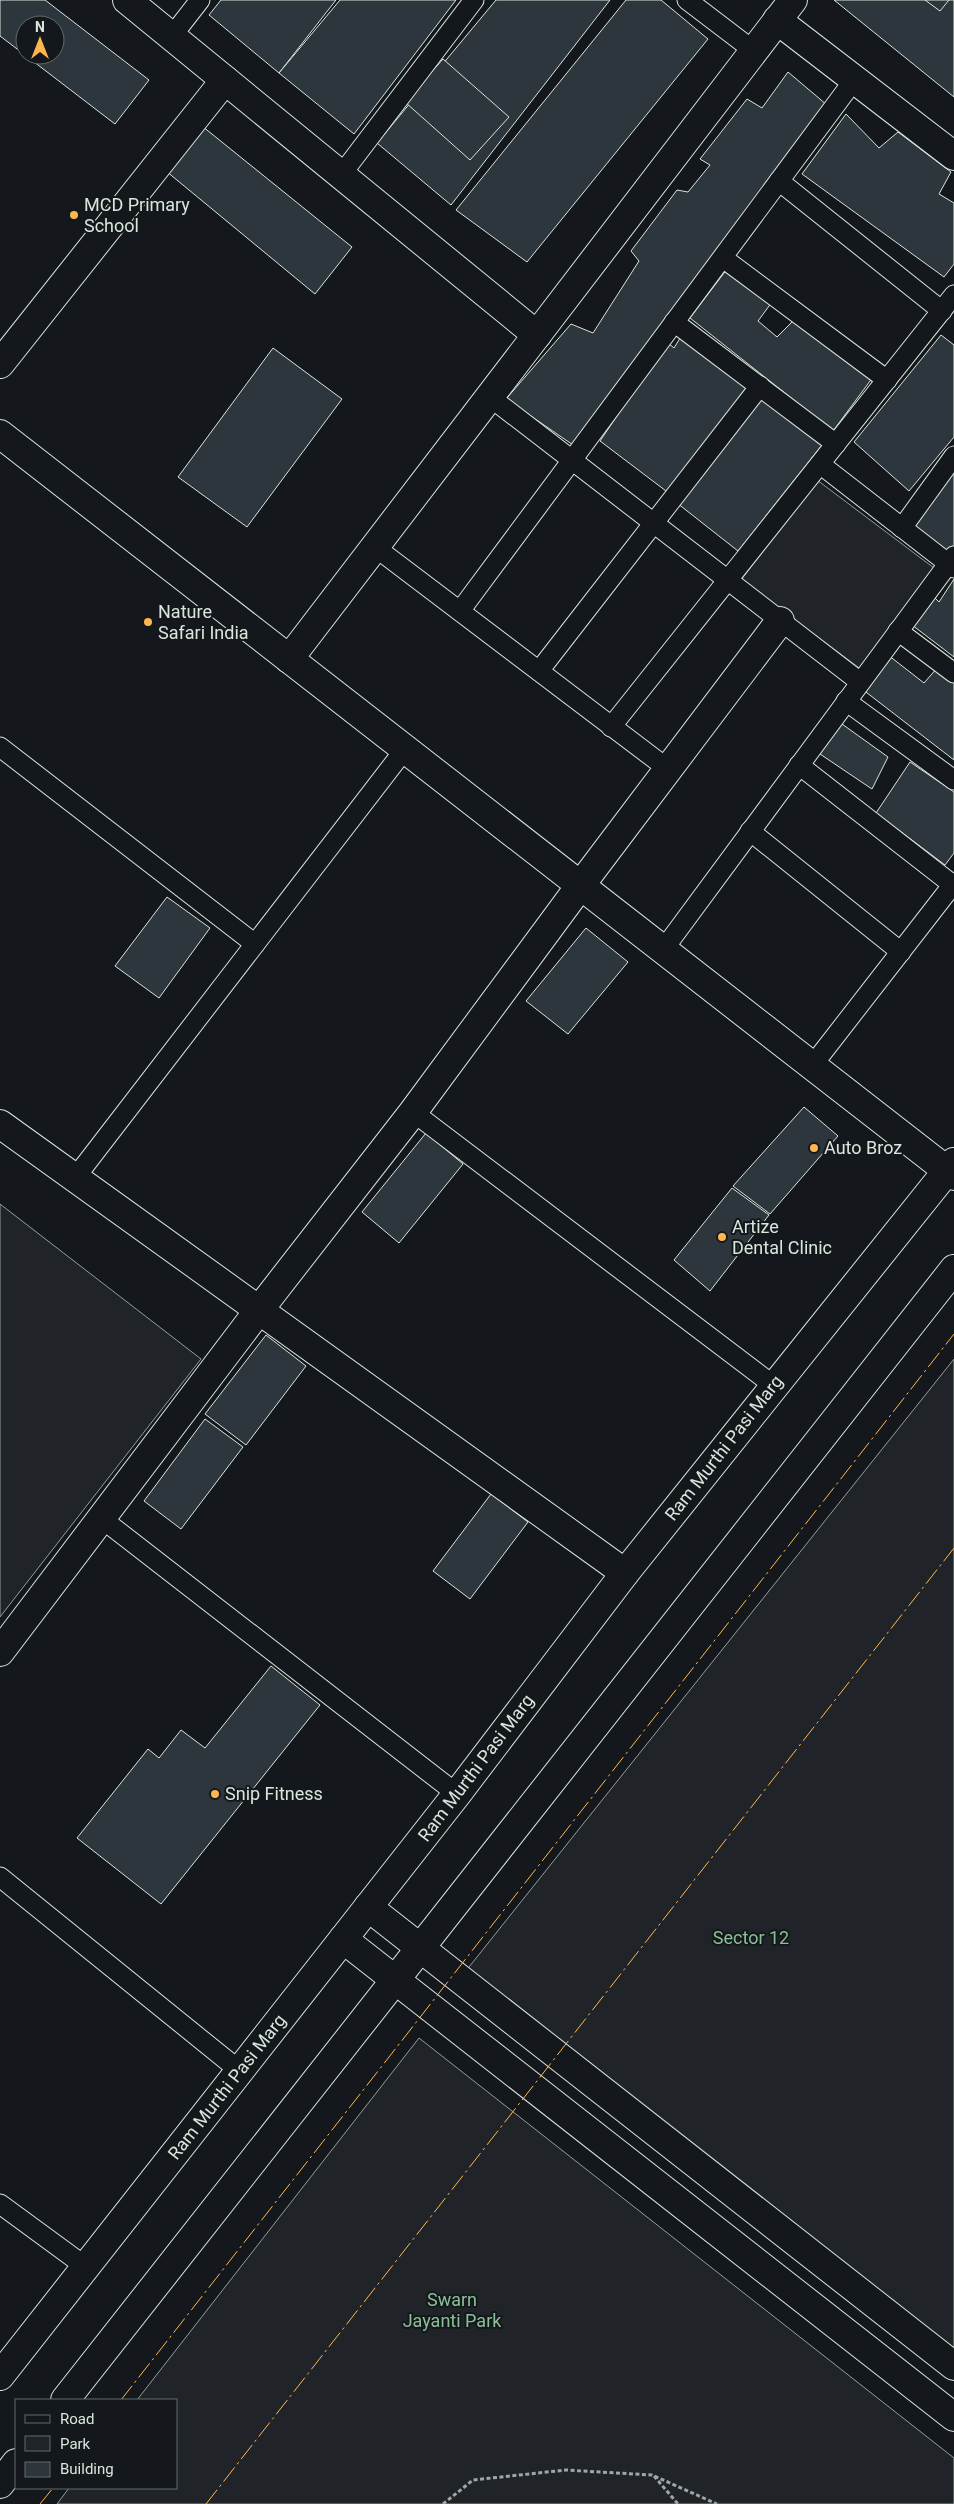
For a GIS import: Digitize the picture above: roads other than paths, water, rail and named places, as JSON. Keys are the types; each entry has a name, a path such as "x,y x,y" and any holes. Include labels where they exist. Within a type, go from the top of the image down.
{"street":[{"path":"127,0 537,335"},
{"path":"289,659 785,10 854,80 954,156"},
{"path":"0,364 224,80"},
{"path":"0,434 812,1066 952,1170"},
{"path":"0,1652 259,1310 413,1112 580,886 780,621"},
{"path":"0,1124 625,1573"},
{"name":"Ram Murthi Pasi Marg","path":"0,2376 457,1794 625,1573 773,1385 952,1170"},
{"path":"67,2399 954,1269"},
{"path":"368,1907 954,2366"},
{"path":"343,1939 954,2417"},
{"path":"0,2484 15,2464"}],"lane":[{"path":"172,36 200,0"},
{"path":"341,175 474,0"},
{"path":"687,0 754,51"},
{"path":"460,610 854,80"},
{"path":"779,181 942,311"},
{"path":"723,258 887,380"},
{"path":"611,727 954,295"},
{"path":"674,322 836,444"},
{"path":"539,671 760,386"},
{"path":"490,397 860,682"},
{"path":"902,528 954,456"},
{"path":"663,950 860,682 952,562 902,528 820,464"},
{"path":"375,547 668,769"},
{"path":"898,631 954,673"},
{"path":"846,701 954,780"},
{"path":"0,747 256,944"},
{"path":"75,1178 405,750"},
{"path":"799,765 953,884 812,1066"},
{"path":"750,831 900,952"},
{"path":"413,1112 773,1385"},
{"path":"102,1518 457,1794"},
{"path":"0,1877 240,2071"},
{"path":"0,2204 86,2267"}],"place":[{"name":"MCD Primary School","path":"74,215"},
{"name":"Nature Safari India","path":"148,622"},
{"name":"Auto Broz","path":"814,1148"},
{"name":"Artize Dental Clinic","path":"722,1237"},
{"name":"Snip Fitness","path":"215,1794"}],"park label":[{"name":"Sector 12","path":"751,1938"},
{"name":"Swarn Jayanti Park","path":"452,2310"}]}
